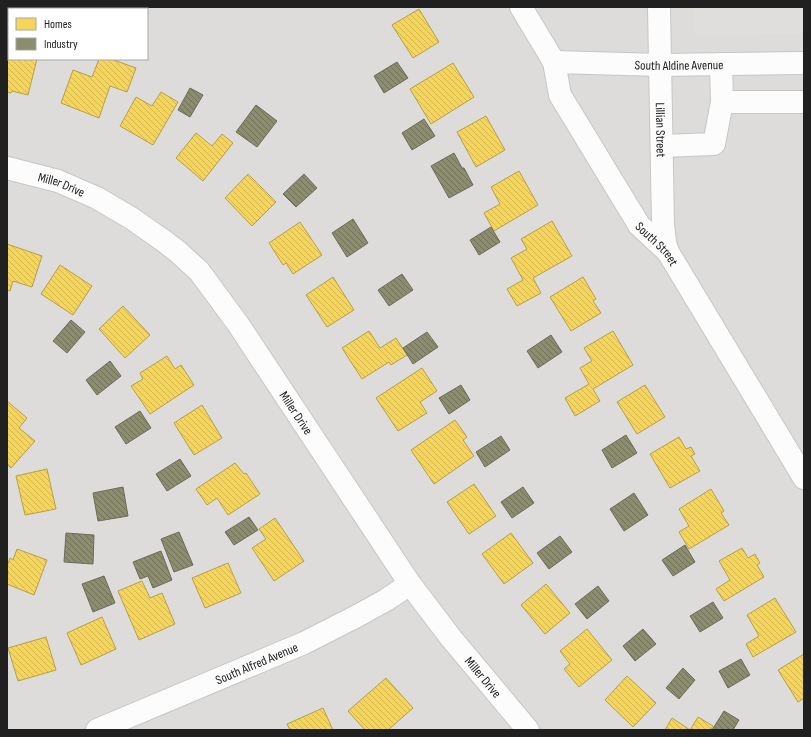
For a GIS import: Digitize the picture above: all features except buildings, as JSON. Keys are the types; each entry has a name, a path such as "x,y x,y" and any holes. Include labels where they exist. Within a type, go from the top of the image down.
{"street":[{"name":"Lillian Street","path":"659,7 663,224 665,243 668,252"},
{"name":"South Street","path":"531,11 554,62 560,95 639,225 668,252 804,478"},
{"name":"South Aldine Avenue","path":"554,62 661,64 804,63"},
{"path":"662,146 714,144 722,102 721,64"},
{"path":"722,102 804,102"},
{"name":"Miller Drive","path":"7,168 58,180 97,198 131,218 164,241 199,271 238,324 410,584 451,638 528,730"},
{"name":"South Alfred Avenue","path":"97,730 304,643 386,600 410,584"}],"shaded area":[{"path":"7,7 804,7 804,730 7,730"},
{"path":"694,7 804,7 804,34 695,36"}]}
